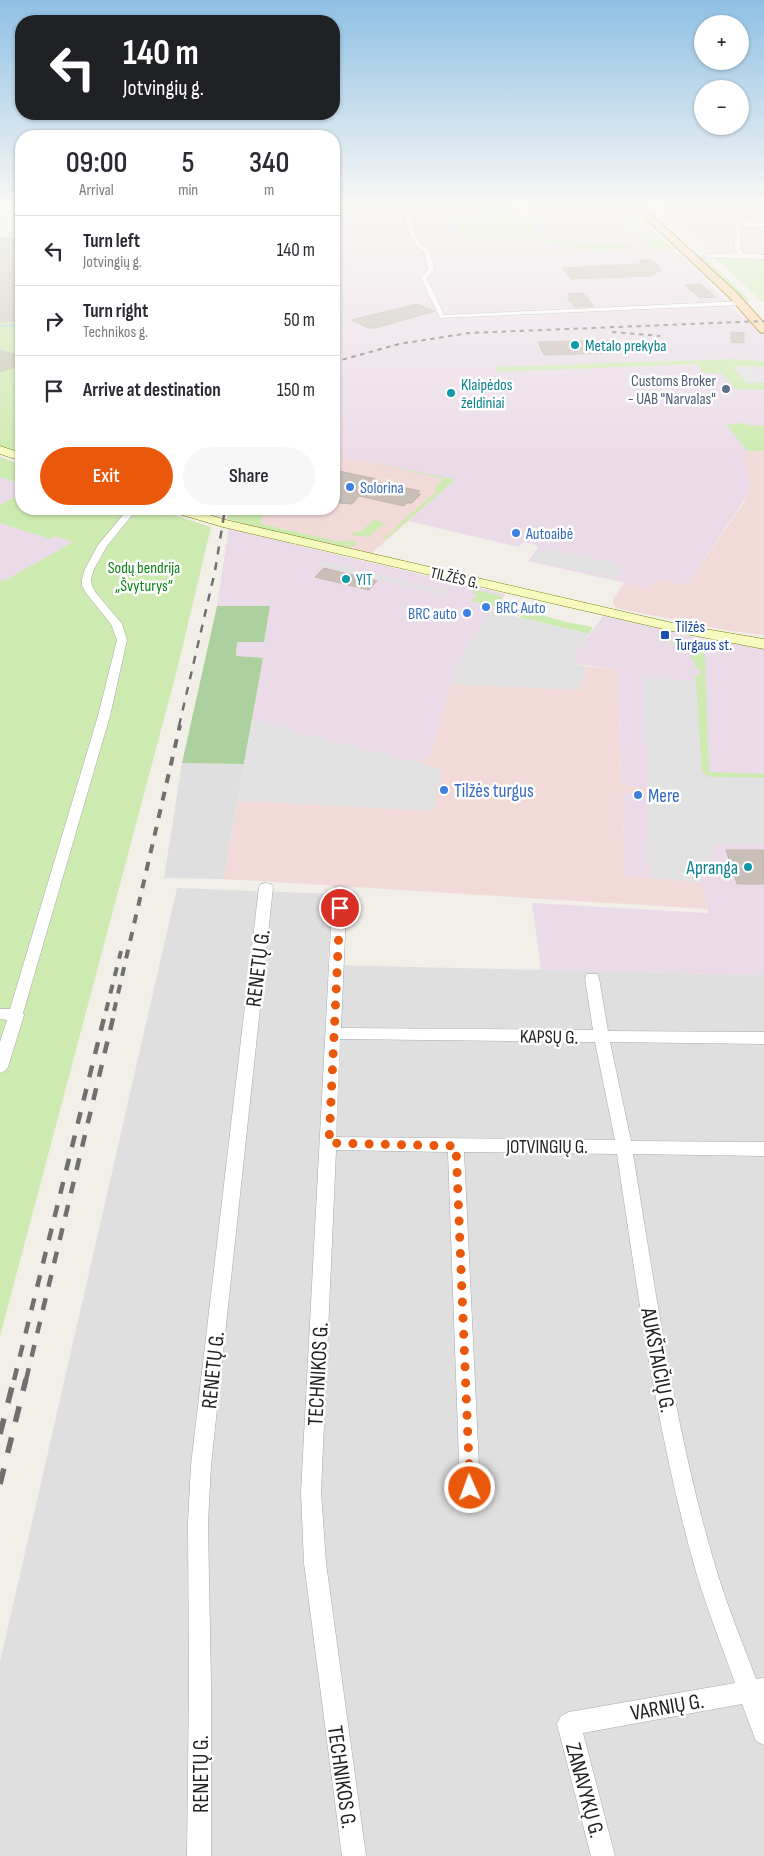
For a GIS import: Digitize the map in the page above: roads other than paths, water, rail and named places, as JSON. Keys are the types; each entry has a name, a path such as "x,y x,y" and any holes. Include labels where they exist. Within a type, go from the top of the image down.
{"main road":[{"path":"728,291 764,330"},
{"path":"742,304 758,303"},
{"path":"0,450 15,455"},
{"name":"TILŽĖS G.","path":"198,515 672,627 764,644"}],"street":[{"path":"430,291 442,316 742,304"},
{"path":"0,1067 17,1015 104,716 122,640 121,631 117,624 88,588 87,578 101,547 118,522 126,515"},
{"name":"RENETŲ G.","path":"199,1856 200,1686 198,1523 201,1465 266,886"},
{"name":"TECHNIKOS G.","path":"340,890 335,1033 311,1492 315,1563 354,1856"},
{"name":"AUKŠTAIČIŲ G.","path":"592,978 601,1036 624,1146 646,1296 678,1461 707,1573 757,1690 764,1733"},
{"path":"0,1014 17,1015"},
{"name":"KAPSŲ G.","path":"335,1033 764,1038"},
{"name":"JOTVINGIŲ G.","path":"329,1143 764,1149"},
{"path":"456,1146 470,1488"},
{"name":"VARNIŲ G.","path":"569,1724 757,1690"},
{"name":"ZANAVYKŲ G.","path":"569,1724 603,1856"}],"waterway":[{"path":"0,326 15,325"}],"railway":[{"path":"340,360 399,344 469,333 764,321"},
{"path":"612,332 660,336"},
{"path":"179,726 215,571 224,515"},
{"path":"114,1011 180,725"},
{"path":"106,1011 121,951"},
{"path":"14,1380 106,1010"},
{"path":"26,1380 115,1010"},
{"path":"0,1434 14,1379"},
{"path":"0,1484 26,1379"}],"place":[{"name":"Metalo prekyba","path":"575,345"},
{"name":"Customs Broker - UAB \"Narvalas\"","path":"726,389"},
{"name":"Klaipėdos želdiniai","path":"451,393"},
{"name":"Solorina","path":"350,487"},
{"name":"Autoaibė","path":"516,533"},
{"name":"YIT","path":"346,579"},
{"name":"BRC Auto","path":"486,607"},
{"name":"BRC auto","path":"467,613"},
{"name":"Tilžės Turgaus st.","path":"665,635"},
{"name":"Tilžės turgus","path":"444,790"},
{"name":"Mere","path":"638,795"},
{"name":"Apranga","path":"748,867"}],"park label":[{"name":"Sodų bendrija „Švyturys“","path":"144,576"}]}
